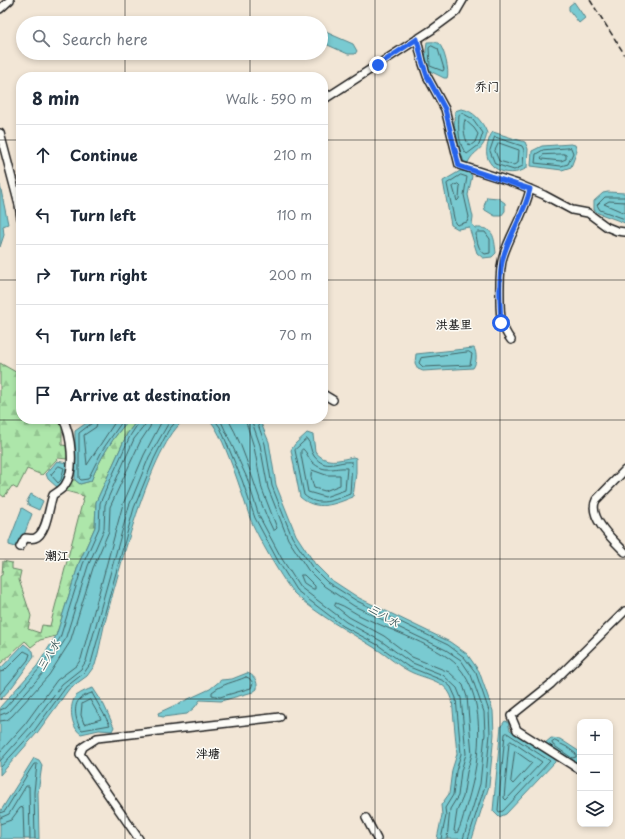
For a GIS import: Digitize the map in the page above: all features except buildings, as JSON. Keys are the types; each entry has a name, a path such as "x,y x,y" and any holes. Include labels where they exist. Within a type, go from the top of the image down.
{"street":[{"path":"0,10 10,0"},
{"path":"328,97 456,12 463,0"},
{"path":"417,39 427,76 445,109 459,166 530,189 572,210 588,213 607,227 616,231 625,232"},
{"path":"0,133 11,170 16,194"},
{"path":"511,340 501,323 500,273 506,249 528,200 530,189"},
{"path":"328,397 333,400"},
{"path":"20,547 25,538 35,538 39,535 49,517 53,495 64,487 67,481 70,469 69,434 65,424"},
{"path":"625,470 596,500 594,506 596,516 602,527 625,552"},
{"path":"577,768 517,730 511,716 551,684 625,611"},
{"path":"139,839 80,754 84,747 97,738 280,717"},
{"path":"366,818 377,839"}],"green space":[{"path":"0,363 16,372 16,424 62,424 62,445 68,446 67,459 58,458 42,475 27,469 17,489 12,486 4,497 0,494"},
{"path":"125,424 134,424 127,434 96,502 95,527 79,563 56,636 40,640 31,647 25,641 0,664 0,576 2,575 3,561 12,563 12,569 21,571 19,580 31,616 28,629 40,633 42,625 50,626 84,496 66,491 70,480 75,480 80,484 91,481 98,465 118,432"}],"water":[{"path":"574,2 585,18 579,23 569,10 569,6"},
{"path":"328,33 353,44 357,51 355,54 348,54 328,45"},
{"path":"427,42 436,42 441,46 445,55 448,75 447,78 428,70 425,60"},
{"path":"461,109 470,112 477,117 487,133 483,144 468,163 464,162 458,144 454,124 455,111"},
{"path":"493,132 525,142 528,149 527,168 512,173 504,172 492,165 488,159 487,152 489,139"},
{"path":"575,145 577,151 571,167 562,170 531,166 532,151 542,146"},
{"path":"460,171 469,172 472,176 468,195 473,217 472,224 475,228 486,229 492,234 495,242 496,253 492,257 483,258 477,253 469,227 458,229 451,225 443,181"},
{"path":"0,185 8,224 3,226 4,235 0,247"},
{"path":"603,193 625,193 625,223 598,213 594,210 594,201"},
{"path":"487,197 498,198 505,203 505,211 501,216 495,216 485,210 484,206"},
{"path":"474,348 476,358 473,368 423,371 418,369 415,363 416,354"},
{"path":"85,424 125,424 118,432 108,448 91,481 80,484 75,480 75,431"},
{"name":"三八水","path":"134,424 181,424 173,432 160,455 136,515 104,626 95,665 87,676 69,689 37,733 0,775 0,707 37,666 56,636 79,563 95,527 96,502 127,434"},
{"name":"三八水","path":"213,424 261,424 269,442 276,485 296,535 315,564 330,579 359,598 450,642 467,654 479,671 493,711 494,734 489,786 472,839 437,839 442,815 441,805 449,794 452,770 457,754 452,699 446,688 441,684 403,668 375,648 324,616 304,602 290,589 253,525 226,450"},
{"path":"307,433 313,435 315,451 323,458 332,460 353,457 356,458 353,497 333,504 319,505 306,502 300,497 291,450"},
{"path":"57,461 67,463 68,467 66,477 58,488 48,479 46,474"},
{"path":"31,494 43,501 39,510 28,505 27,501"},
{"path":"22,508 32,514 19,548 9,545 9,542"},
{"path":"24,644 33,651 34,657 12,687 0,700 0,669"},
{"path":"247,673 252,675 256,681 257,689 253,692 221,701 200,700 187,714 163,717 159,716 158,713 210,689 221,680 232,679"},
{"path":"93,688 104,705 114,727 112,731 99,730 81,734 73,722 71,710 72,705 76,696"},
{"path":"505,721 508,722 510,730 555,759 555,762 506,814 499,817 493,811 501,726"},
{"path":"551,738 560,739 577,750 577,762 575,765 544,744"},
{"path":"34,758 39,760 42,765 38,793 39,839 0,839 0,812"}],"railway":[{"path":"590,0 625,55"}],"district":[{"name":"乔门","path":"487,86"},
{"name":"洪基里","path":"454,324"},
{"name":"潮江","path":"57,555"},
{"name":"泮塘","path":"208,753"}],"route":[{"path":"378,65 417,39 427,76 445,109 450,124 457,163 459,166 530,189 528,200 503,259 500,273 501,323"}]}
